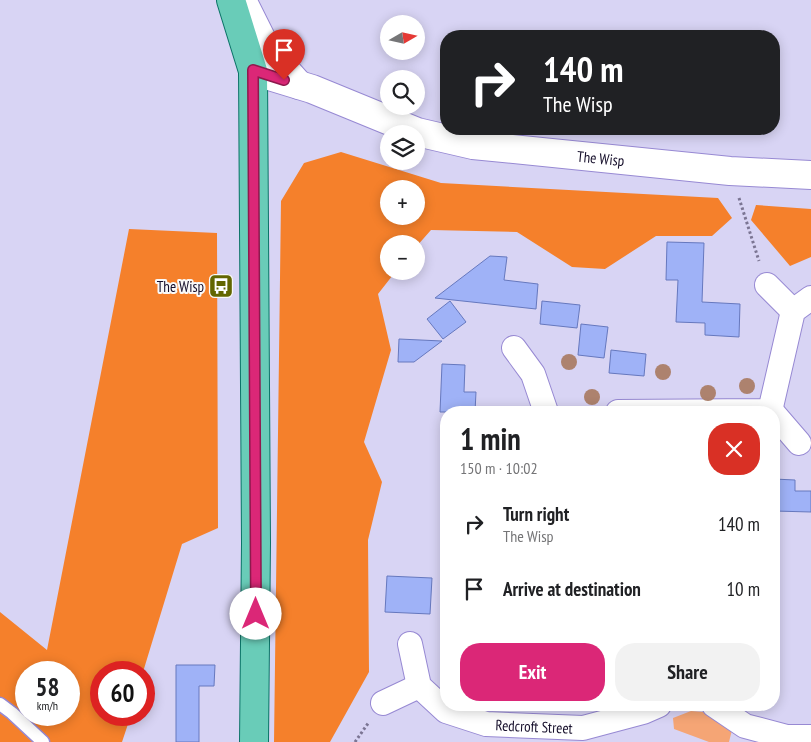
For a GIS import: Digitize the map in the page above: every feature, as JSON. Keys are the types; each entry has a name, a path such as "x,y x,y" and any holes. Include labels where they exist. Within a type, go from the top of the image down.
{"main road":[{"path":"231,0 253,70 256,486 254,742"}],"street":[{"path":"242,0 266,48 299,85"},
{"name":"The Wisp","path":"253,70 299,85 417,132 473,145 730,171 811,175"},
{"path":"767,285 802,305 774,406"},
{"path":"514,348 533,374 544,406"},
{"path":"780,422 799,443"},
{"path":"383,703 419,686 410,644"},
{"name":"Redcroft Street","path":"419,686 440,705"},
{"name":"Redcroft Street","path":"446,711 486,724 583,728 645,711"},
{"path":"723,711 745,726 787,737 811,737"}],"lane":[{"path":"0,704 43,742"}],"path":[{"path":"730,171 767,285"}],"shaded area":[{"path":"341,152 380,164 380,170 399,170 441,183 718,198 732,218 712,236 656,236 605,269 572,267 517,232 431,230 425,237 425,235 380,235 380,280 389,280 378,294 391,350 364,442 382,482 368,540 369,672 330,742 274,742 281,201 304,163"},
{"path":"756,205 811,209 811,257 790,266 751,220"},
{"path":"129,229 217,233 218,528 182,544 146,661 90,661 90,726 127,726 122,742 0,742 0,612 47,650"},
{"path":"691,711 703,712 732,730 729,742 709,742 674,729 673,718"}],"building":[{"path":"667,242 704,243 702,302 740,304 739,337 705,335 705,323 676,322 678,280 666,280"},
{"path":"490,256 507,257 504,280 538,284 536,309 435,298"},
{"path":"450,301 466,322 443,339 427,319"},
{"path":"542,301 580,305 577,328 540,324"},
{"path":"581,324 608,327 604,358 578,355"},
{"path":"399,339 442,341 414,362 398,362"},
{"path":"611,350 646,354 644,376 609,373"},
{"path":"442,364 465,365 464,392 476,392 475,406 440,406"},
{"path":"780,479 795,480 795,491 811,491 811,512 780,511"},
{"path":"387,576 432,578 430,614 385,612"},
{"path":"176,665 215,665 214,686 199,686 199,742 176,742"}],"place":[{"name":"The Wisp","path":"221,286"}],"route":[{"path":"256,614 253,70 284,80"}]}
